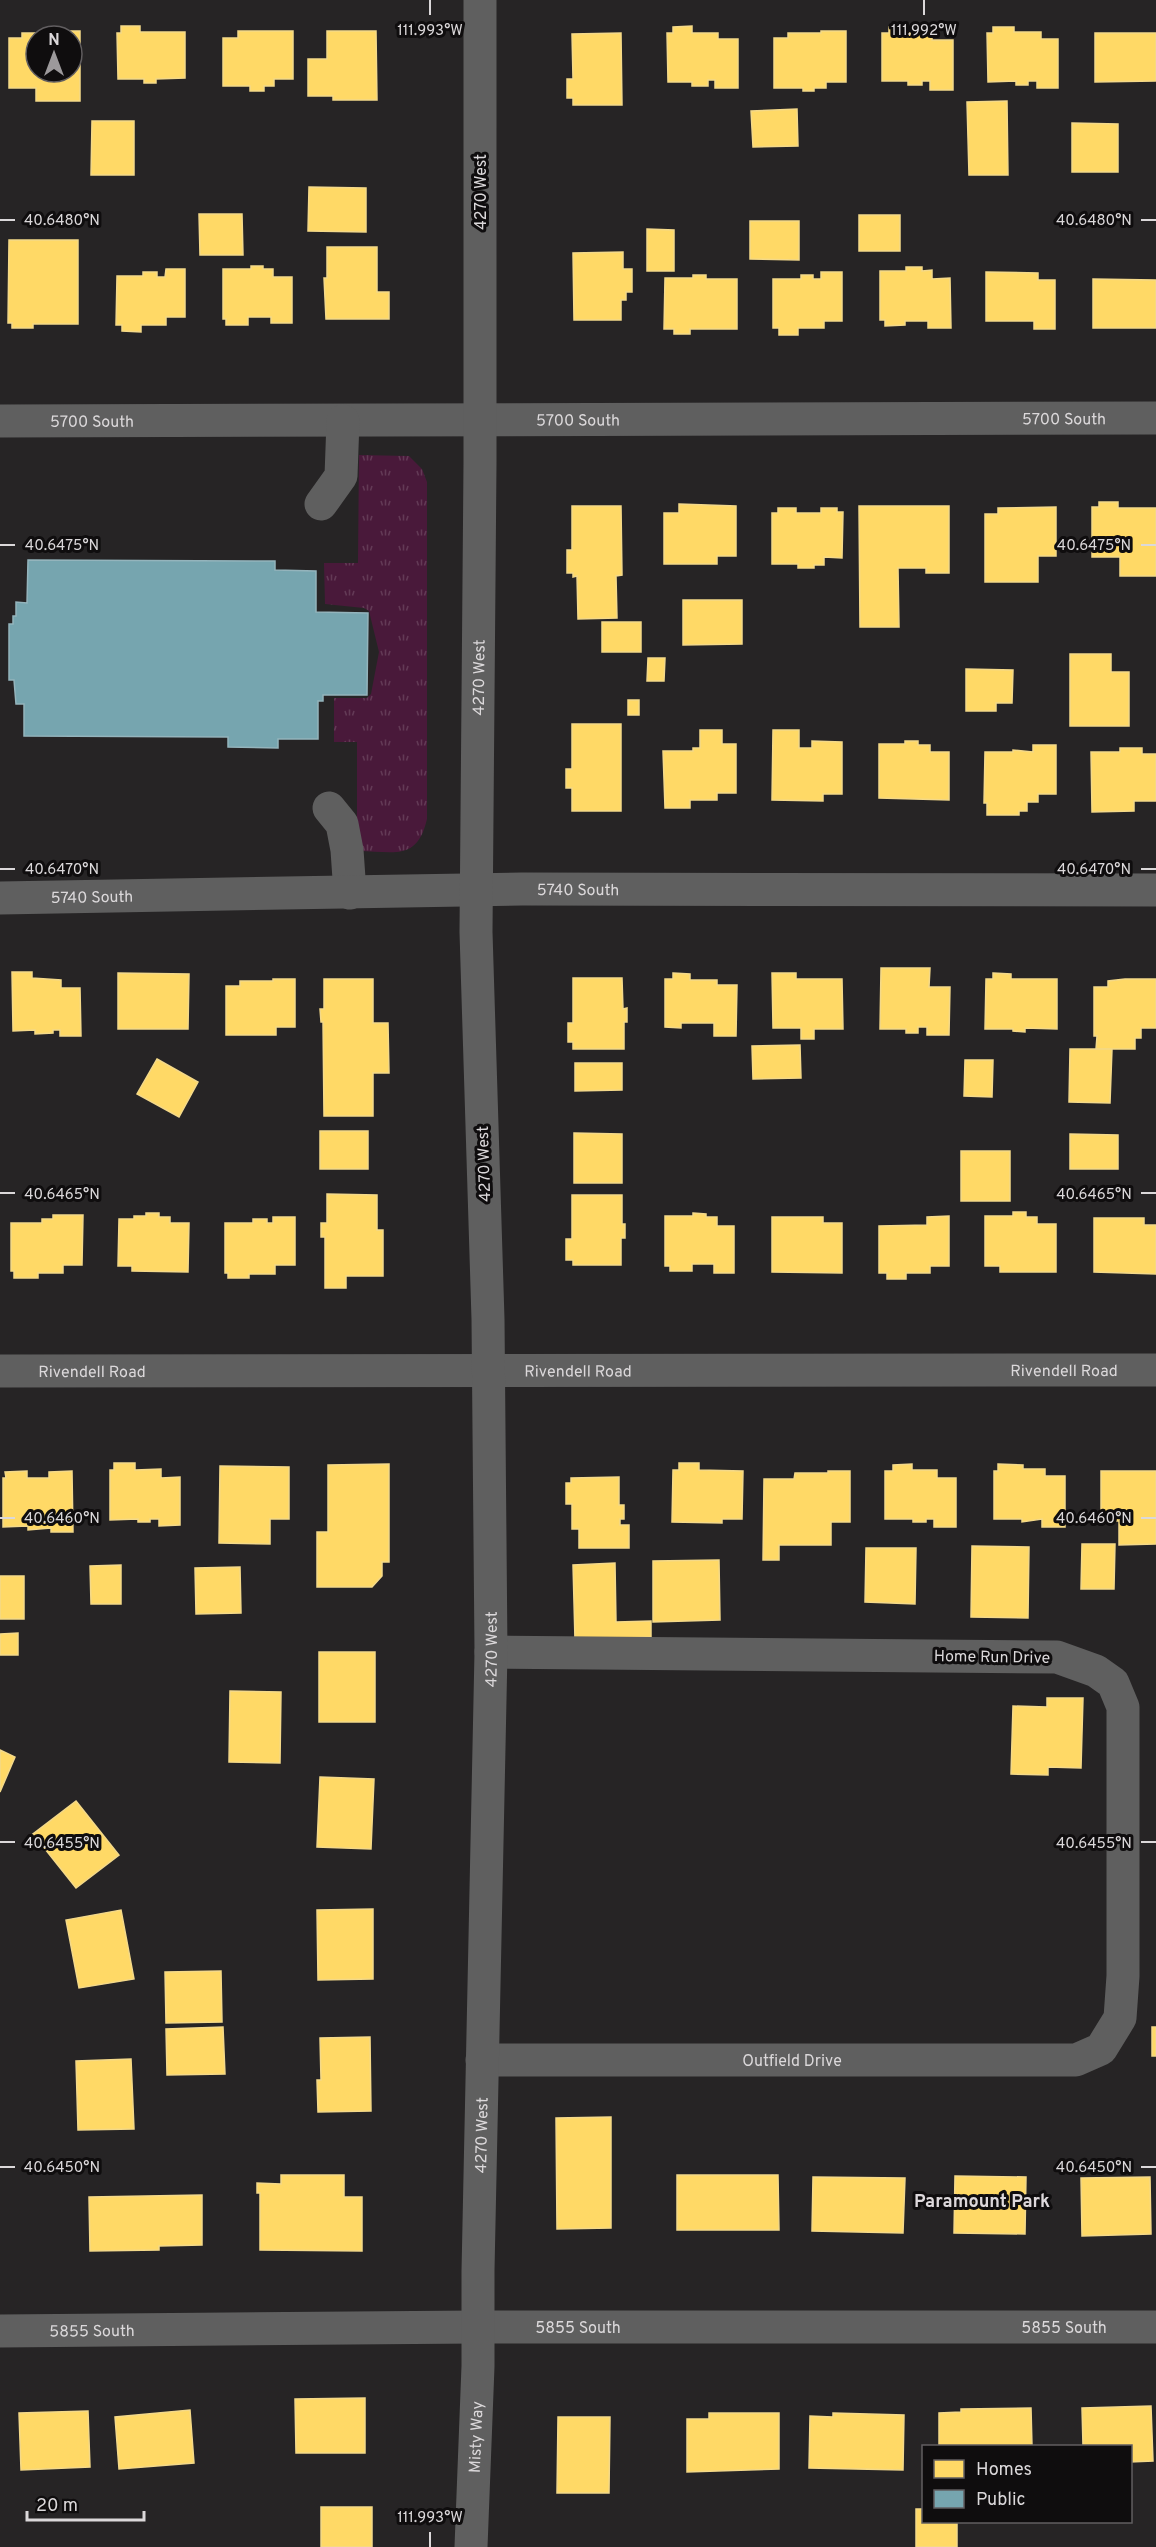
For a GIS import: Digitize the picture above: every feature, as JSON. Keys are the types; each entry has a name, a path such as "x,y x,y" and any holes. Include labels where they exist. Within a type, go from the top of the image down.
{"street":[{"name":"4270 West","path":"477,2327 491,1652 488,1371 477,890 480,0"},
{"name":"5700 South","path":"0,421 1156,418"},
{"path":"321,504 341,476 343,421"},
{"path":"329,808 342,824 347,850 350,893"},
{"name":"5740 South","path":"0,898 477,890 1156,890"},
{"name":"Rivendell Road","path":"0,1371 1156,1370"},
{"name":"Home Run Drive","path":"491,1652 1057,1657 1096,1671 1113,1683 1123,1707 1125,1810 1120,2018 1101,2049"},
{"name":"Outfield Drive","path":"482,2060 1042,2061 1076,2060 1101,2049"},
{"name":"5855 South","path":"0,2331 477,2327 1156,2327"},
{"name":"Misty Way","path":"471,2547 477,2327"}],"green space":[{"path":"359,455 409,456 422,469 427,482 427,819 423,833 417,842 410,848 393,852 357,851 357,742 334,742 334,698 367,698 371,694 379,652 369,611 364,608 325,604 324,563 358,563"}],"building: Homes":[{"path":"121,26 140,26 140,32 185,32 185,78 156,79 156,83 144,83 144,79 118,79 117,33 121,33"},
{"path":"692,26 692,33 718,33 718,39 738,39 738,88 715,88 715,80 708,80 708,86 692,86 692,82 668,82 667,33 673,33 673,27"},
{"path":"889,27 905,27 905,33 932,33 932,40 953,40 953,90 930,90 930,81 922,81 922,85 908,85 908,81 882,81 882,33 889,33"},
{"path":"993,27 1014,27 1014,32 1041,32 1041,39 1058,39 1058,88 1037,88 1037,81 1028,81 1028,85 1016,85 1016,81 988,82 987,33 993,33"},
{"path":"238,31 293,31 293,79 274,79 274,86 264,86 264,91 250,91 250,86 223,86 223,38 238,38"},
{"path":"327,31 376,31 377,100 333,100 333,96 308,96 308,59 327,59"},
{"path":"821,31 846,31 846,82 826,82 826,88 814,88 814,91 803,91 803,88 774,88 774,38 788,38 788,33 821,33"},
{"path":"22,33 24,33 24,84 80,84 80,101 36,101 36,88 9,88 9,38 22,38"},
{"path":"621,33 622,105 573,105 573,98 567,98 567,79 573,79 572,34"},
{"path":"1095,33 1156,33 1156,81 1095,82"},
{"path":"1007,101 1008,175 969,175 967,102"},
{"path":"797,109 798,146 753,147 751,111"},
{"path":"92,121 134,121 134,175 91,175"},
{"path":"1072,123 1118,124 1118,172 1072,172"},
{"path":"309,187 366,188 366,232 308,231"},
{"path":"199,214 242,214 243,255 200,255"},
{"path":"859,215 900,215 900,251 859,251"},
{"path":"750,221 799,221 799,260 750,259"},
{"path":"647,229 674,230 674,271 647,271"},
{"path":"9,240 78,240 78,324 33,324 33,328 12,328 12,323 8,323"},
{"path":"327,247 377,247 377,292 389,292 389,319 326,319 324,278 327,278"},
{"path":"623,252 623,269 632,269 632,292 626,292 626,300 621,300 621,320 574,320 573,253"},
{"path":"251,266 273,269 273,277 292,277 292,323 271,323 271,317 248,317 248,325 226,325 226,319 223,319 223,269 251,269"},
{"path":"906,267 922,267 922,271 932,270 932,279 950,278 951,328 928,328 928,321 905,321 905,325 885,326 885,320 880,320 880,271 906,271"},
{"path":"166,269 185,269 185,317 166,317 166,325 141,325 141,332 122,331 122,325 116,325 117,276 143,276 143,272 157,272 157,277 165,277"},
{"path":"821,272 842,272 842,321 824,321 824,328 798,328 798,335 779,335 779,328 773,328 773,279 801,279 801,275 813,275 813,279 821,279"},
{"path":"986,272 1038,273 1038,280 1055,280 1055,329 1034,329 1034,321 986,321"},
{"path":"693,275 706,275 706,279 737,279 737,329 690,329 690,334 674,334 674,329 664,329 665,278 693,278"},
{"path":"1093,279 1156,280 1156,328 1093,328"},
{"path":"1099,502 1118,502 1118,508 1156,508 1156,576 1120,576 1120,557 1092,557 1092,507 1099,507"},
{"path":"679,504 736,506 736,556 717,556 717,564 664,564 664,513 679,513"},
{"path":"572,506 621,506 622,575 616,576 617,618 578,619 577,576 573,577 573,573 567,573 567,550 572,550"},
{"path":"859,506 949,506 949,573 926,573 926,568 898,568 899,627 860,627"},
{"path":"1056,507 1056,556 1038,556 1038,582 985,582 985,514 998,514 998,508"},
{"path":"778,508 796,508 796,513 821,513 821,508 837,508 837,512 843,512 842,558 824,557 824,565 814,565 814,568 798,568 798,564 772,564 772,513 778,513"},
{"path":"683,600 742,600 742,644 683,645"},
{"path":"602,622 641,622 641,652 602,652"},
{"path":"1070,654 1111,654 1111,672 1129,672 1129,726 1070,726"},
{"path":"648,658 665,658 664,681 647,681"},
{"path":"966,669 1013,670 1012,703 996,703 996,711 966,711"},
{"path":"628,700 639,700 639,715 628,715"},
{"path":"572,724 621,724 621,811 572,811 572,788 566,788 566,769 572,769"},
{"path":"700,730 722,730 722,744 736,744 736,793 717,793 717,800 690,800 690,808 665,808 663,751 693,751 693,748 700,748"},
{"path":"773,730 799,730 799,748 812,748 812,741 842,742 842,794 823,794 823,801 772,800"},
{"path":"905,741 918,741 918,745 930,745 930,752 949,752 949,800 879,798 879,744 905,744"},
{"path":"1033,745 1056,745 1056,794 1038,794 1038,802 1027,802 1027,811 1019,811 1019,815 987,815 987,803 984,803 985,752 1013,752 1013,750 1033,752"},
{"path":"1120,748 1142,748 1142,754 1156,754 1156,801 1134,801 1134,811 1092,812 1091,752 1120,752"},
{"path":"881,968 930,968 929,987 950,987 949,1035 927,1035 927,1027 918,1027 918,1033 906,1033 906,1029 880,1029"},
{"path":"12,972 32,972 32,978 61,980 61,988 80,988 81,1036 60,1036 60,1030 53,1030 53,1033 35,1034 35,1030 13,1031"},
{"path":"118,973 189,974 188,1029 118,1029"},
{"path":"673,973 690,974 690,980 717,980 717,985 737,985 736,1036 714,1036 714,1023 681,1023 681,1028 665,1027 665,979 673,979"},
{"path":"772,973 796,973 796,979 842,979 843,1029 814,1029 814,1039 801,1039 801,1028 773,1028"},
{"path":"993,973 1011,974 1011,979 1057,979 1057,1029 1025,1028 1025,1032 1013,1031 1013,1029 985,1029 986,979 993,979"},
{"path":"573,978 622,978 623,1009 627,1008 627,1022 624,1022 624,1049 573,1049 573,1042 568,1042 568,1023 573,1023"},
{"path":"273,979 295,979 295,1027 276,1027 276,1035 226,1035 226,986 240,986 240,981 273,981"},
{"path":"324,979 373,979 373,1023 388,1023 389,1073 373,1073 373,1116 324,1116 323,1022 321,1022 320,1009 324,1009"},
{"path":"1156,979 1156,1028 1141,1028 1141,1038 1135,1038 1135,1049 1096,1049 1094,987 1108,987 1108,981"},
{"path":"800,1045 801,1078 753,1079 752,1046"},
{"path":"1070,1049 1112,1049 1110,1103 1069,1102"},
{"path":"157,1059 198,1082 179,1117 137,1094"},
{"path":"965,1060 993,1060 992,1097 964,1096"},
{"path":"575,1063 622,1063 622,1090 575,1091"},
{"path":"320,1131 368,1131 368,1169 320,1169"},
{"path":"574,1133 622,1134 622,1183 574,1183"},
{"path":"1070,1134 1118,1135 1118,1169 1070,1169"},
{"path":"961,1151 1010,1151 1010,1201 961,1201"},
{"path":"327,1194 377,1195 377,1230 383,1230 383,1276 346,1276 346,1288 325,1288 325,1237 321,1237 321,1223 327,1223"},
{"path":"572,1195 622,1195 622,1224 625,1224 625,1238 621,1238 621,1265 573,1265 573,1260 566,1260 566,1239 572,1239"},
{"path":"1013,1212 1026,1212 1026,1217 1037,1217 1037,1224 1056,1224 1056,1272 1000,1272 1000,1266 985,1266 985,1216 1013,1216"},
{"path":"146,1213 159,1213 159,1217 170,1217 170,1223 189,1223 188,1272 132,1271 132,1266 118,1266 119,1219 134,1219 134,1216 146,1216"},
{"path":"693,1213 706,1214 706,1217 717,1217 717,1226 734,1226 734,1273 714,1273 714,1264 692,1264 692,1271 670,1271 670,1266 665,1266 665,1216 693,1216"},
{"path":"53,1215 83,1215 82,1265 63,1265 63,1273 38,1273 38,1278 14,1278 14,1271 11,1271 11,1223 42,1223 42,1219 53,1219"},
{"path":"949,1216 949,1266 930,1266 930,1273 906,1273 906,1279 887,1279 887,1273 879,1273 879,1226 927,1225 927,1217"},
{"path":"273,1217 295,1217 295,1265 275,1265 275,1274 249,1274 249,1278 228,1278 228,1273 225,1273 225,1223 253,1223 253,1219 267,1219 267,1223 273,1223"},
{"path":"772,1217 823,1217 823,1223 842,1223 842,1273 772,1272"},
{"path":"1094,1218 1144,1218 1144,1225 1156,1225 1156,1274 1094,1272"},
{"path":"114,1463 135,1463 135,1470 161,1469 161,1478 180,1477 180,1525 159,1526 159,1519 150,1519 150,1522 138,1522 138,1519 110,1520 110,1470 114,1470"},
{"path":"679,1463 699,1463 699,1470 743,1471 742,1519 722,1519 722,1523 672,1522 673,1470 679,1470"},
{"path":"389,1464 389,1562 382,1562 382,1576 372,1587 317,1587 317,1532 328,1532 328,1465"},
{"path":"912,1464 912,1470 937,1470 937,1478 956,1478 956,1527 934,1527 934,1519 926,1519 926,1522 913,1522 913,1519 885,1519 885,1471 893,1471 893,1465"},
{"path":"998,1464 1023,1465 1023,1469 1045,1469 1045,1476 1065,1476 1065,1527 1042,1527 1042,1519 1022,1522 1022,1519 994,1519 994,1471 998,1471"},
{"path":"220,1466 289,1467 289,1519 270,1519 270,1544 219,1543"},
{"path":"27,1471 27,1478 49,1478 49,1472 72,1471 73,1532 51,1532 51,1528 28,1530 28,1526 3,1527 5,1472"},
{"path":"828,1471 850,1471 850,1522 831,1522 831,1545 779,1545 779,1560 763,1560 764,1479 794,1479 795,1473 828,1473"},
{"path":"1101,1471 1156,1471 1156,1544 1119,1545 1119,1521 1114,1521 1114,1515 1101,1515"},
{"path":"619,1477 619,1505 624,1505 624,1519 620,1519 620,1525 629,1525 629,1548 579,1548 579,1529 572,1529 572,1504 566,1504 566,1483 571,1483 571,1478"},
{"path":"1082,1544 1115,1544 1114,1589 1081,1589"},
{"path":"972,1546 1029,1547 1028,1618 971,1617"},
{"path":"866,1548 916,1548 915,1604 865,1602"},
{"path":"719,1560 720,1620 653,1622 653,1561"},
{"path":"615,1563 616,1622 651,1621 651,1637 575,1640 573,1565"},
{"path":"121,1565 121,1604 91,1604 90,1566"},
{"path":"240,1567 241,1613 196,1614 195,1568"},
{"path":"0,1576 24,1576 24,1619 0,1619"},
{"path":"18,1633 18,1655 0,1655 0,1634"},
{"path":"319,1652 375,1652 375,1722 319,1722"},
{"path":"230,1691 281,1692 280,1763 229,1762"},
{"path":"1047,1698 1083,1698 1081,1768 1048,1767 1048,1775 1011,1774 1013,1706 1047,1707"},
{"path":"0,1750 15,1757 0,1792"},
{"path":"320,1777 374,1779 371,1849 317,1847"},
{"path":"76,1801 119,1855 76,1888 33,1834"},
{"path":"373,1909 373,1979 318,1980 317,1910"},
{"path":"121,1910 134,1979 79,1988 66,1920"},
{"path":"221,1971 222,2022 166,2023 165,1972"},
{"path":"223,2027 225,2074 167,2075 166,2029"},
{"path":"1152,2027 1156,2027 1156,2056 1152,2056"},
{"path":"370,2037 371,2111 318,2112 317,2080 321,2080 320,2038"},
{"path":"131,2059 134,2129 78,2130 76,2061"},
{"path":"611,2117 611,2228 557,2229 556,2118"},
{"path":"281,2175 344,2175 344,2197 362,2197 362,2251 260,2250 260,2193 257,2193 257,2183 281,2184"},
{"path":"677,2175 778,2175 779,2230 677,2230"},
{"path":"955,2176 1026,2177 1025,2234 954,2233"},
{"path":"813,2177 905,2178 903,2233 812,2231"},
{"path":"1150,2177 1151,2234 1082,2236 1081,2178"},
{"path":"202,2195 202,2245 159,2246 159,2250 90,2251 89,2197"},
{"path":"365,2398 365,2453 296,2453 295,2399"},
{"path":"1151,2406 1153,2461 1132,2462 1132,2445 1083,2445 1082,2408"},
{"path":"1031,2408 1032,2445 939,2445 939,2413 961,2412 961,2409"},
{"path":"190,2410 194,2463 119,2469 115,2417"},
{"path":"88,2411 90,2467 21,2470 19,2413"},
{"path":"709,2413 779,2413 779,2469 687,2472 687,2419 709,2419"},
{"path":"833,2413 904,2415 903,2470 809,2468 810,2416 833,2417"},
{"path":"558,2417 610,2417 609,2493 557,2493"},
{"path":"321,2507 372,2507 372,2547 321,2547"},
{"path":"916,2509 922,2509 922,2523 957,2523 957,2547 916,2547"}],"building: Public":[{"path":"28,560 275,561 275,570 316,571 316,612 368,613 367,695 323,695 323,701 318,701 318,739 278,739 278,748 228,747 228,737 24,736 24,704 16,704 14,680 9,680 9,624 13,624 13,616 16,616 16,602 27,603"}],"district":[{"name":"Paramount Park","path":"982,2201"}]}
